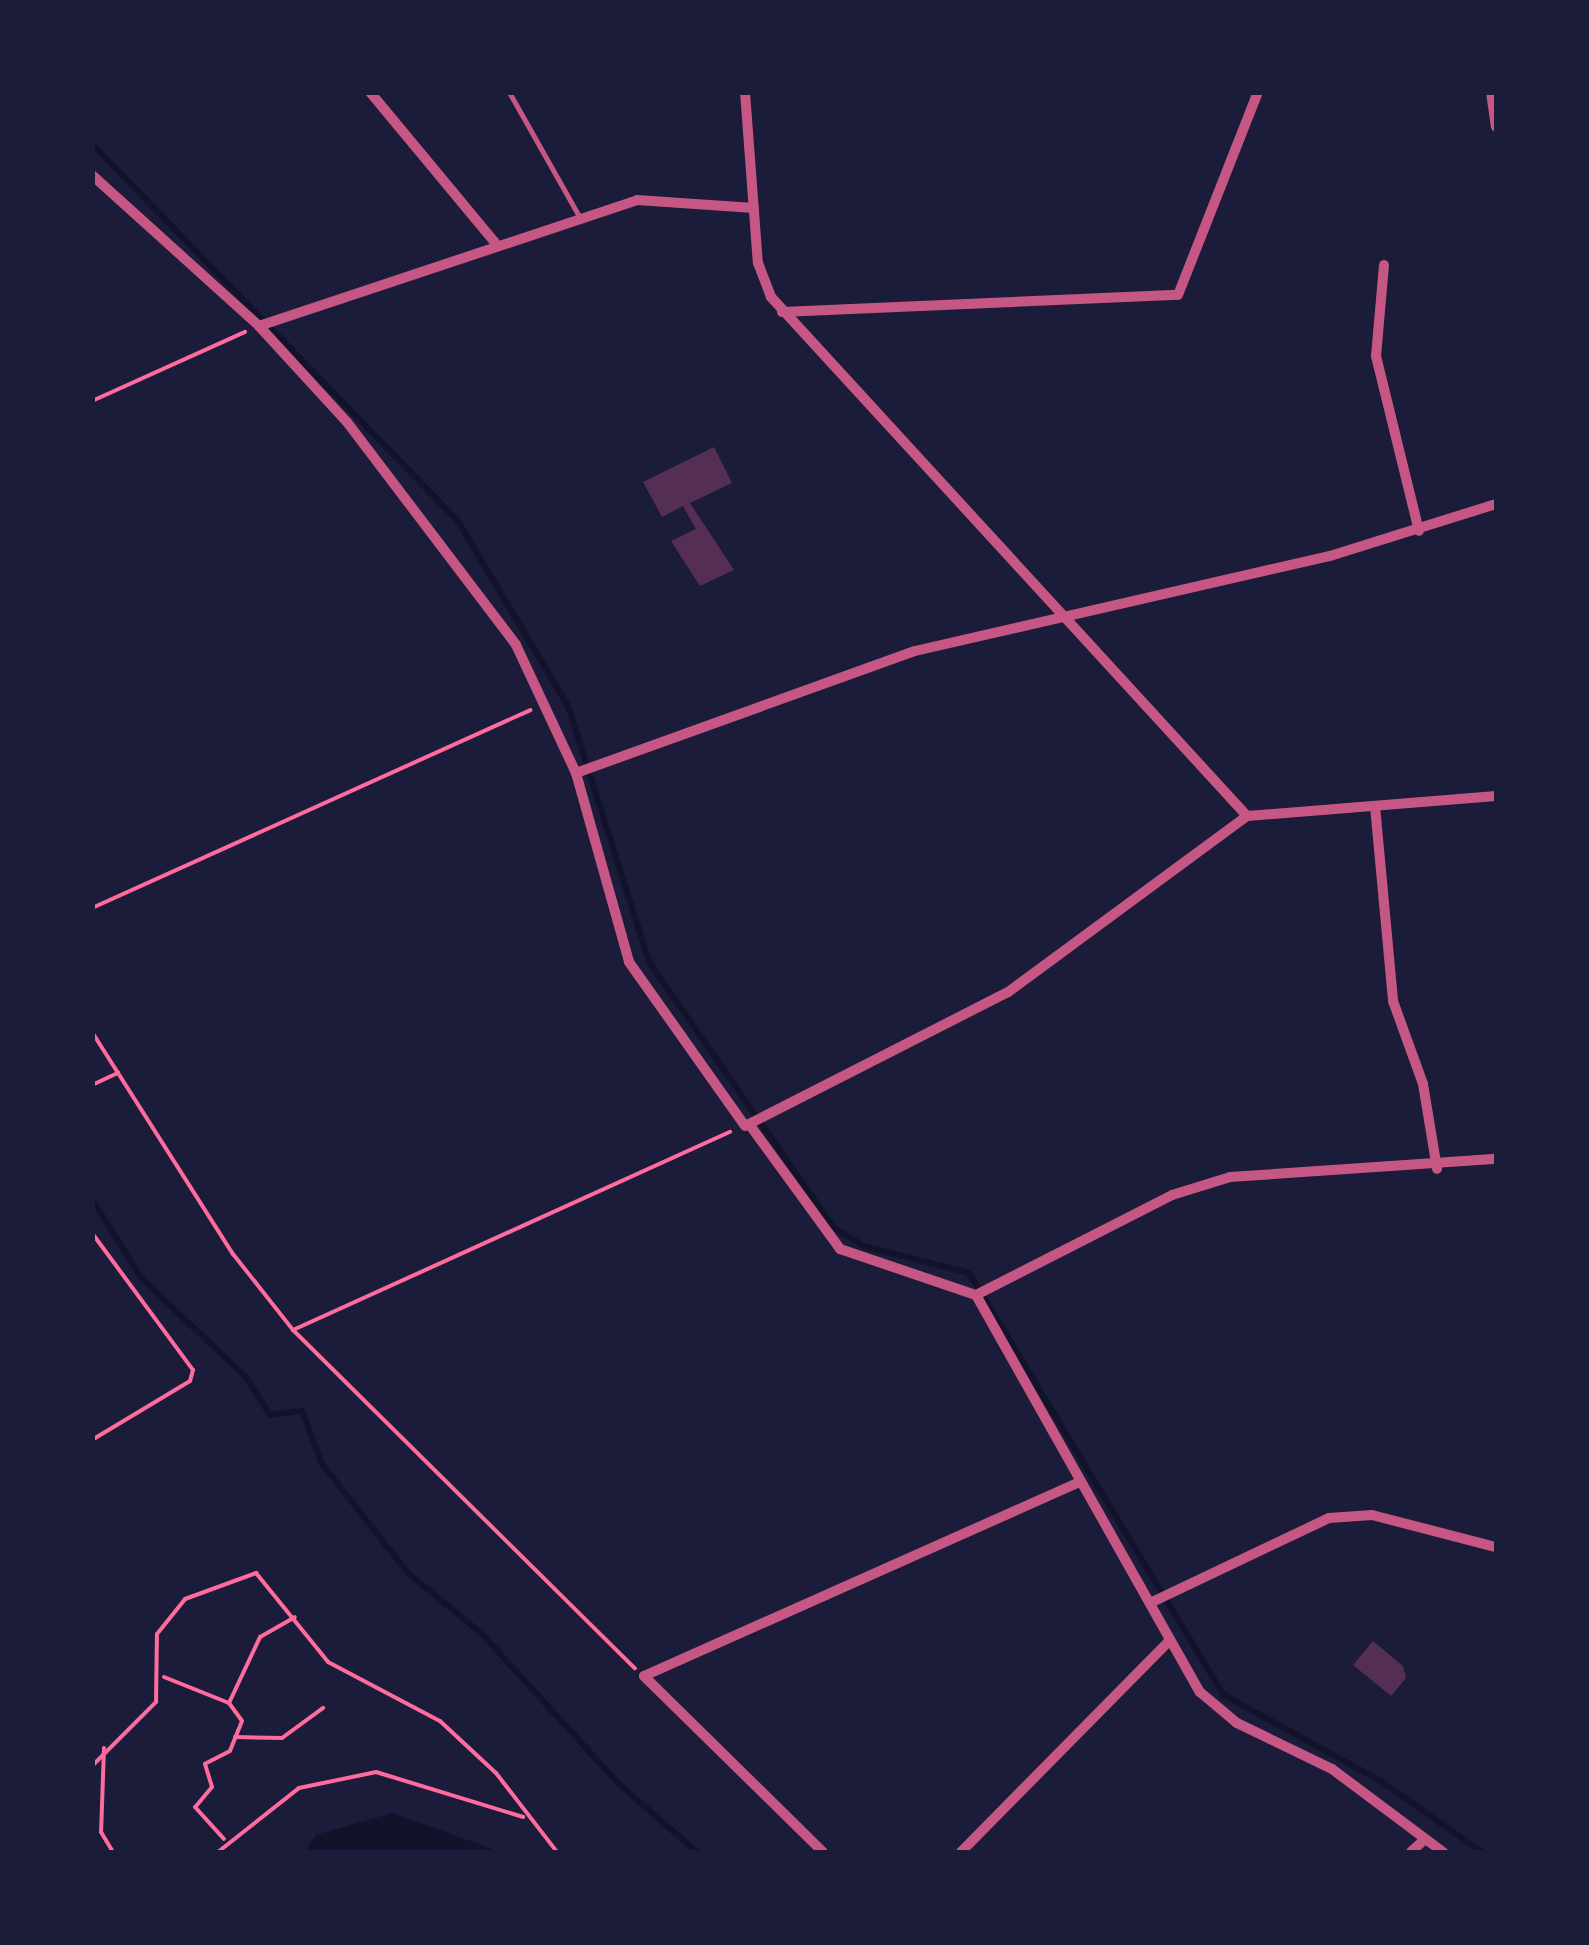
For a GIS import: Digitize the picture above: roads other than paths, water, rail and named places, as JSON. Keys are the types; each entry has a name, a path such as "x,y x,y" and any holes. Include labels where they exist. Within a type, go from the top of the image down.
{"street":[{"path":"370,92 496,245"},
{"path":"746,92 758,263 782,312 1247,816"},
{"path":"782,312 1178,295 1258,92"},
{"path":"1491,92 1496,127"},
{"path":"92,175 259,326 437,532 547,702 576,773 629,962 745,1126"},
{"path":"259,326 496,245 582,222 637,200 754,208"},
{"path":"1384,265 1376,356 1419,531"},
{"path":"576,773 914,651 1067,618 1419,531 1496,504"},
{"path":"1443,1852 1332,1768 1237,1723 1200,1692 1078,1483 976,1295 840,1249 750,1124 1008,992 1247,816 1496,796"},
{"path":"1375,806 1393,1000 1424,1084 1436,1169"},
{"path":"976,1295 1172,1195 1230,1177 1436,1169 1496,1159"},
{"path":"823,1852 644,1676 1078,1483"},
{"path":"1150,1602 1329,1518 1372,1514 1496,1547"},
{"path":"962,1852 1168,1642"},
{"path":"1411,1852 1425,1838"}],"lane":[{"path":"508,92 582,222"}],"waterway":[{"path":"92,144 458,521 568,706 649,962 833,1227 864,1246 969,1273 1224,1695 1382,1782 1482,1852"},
{"path":"92,1199 142,1279 245,1376 270,1415 302,1411 322,1464 409,1574 482,1634 619,1784 697,1852"}]}
